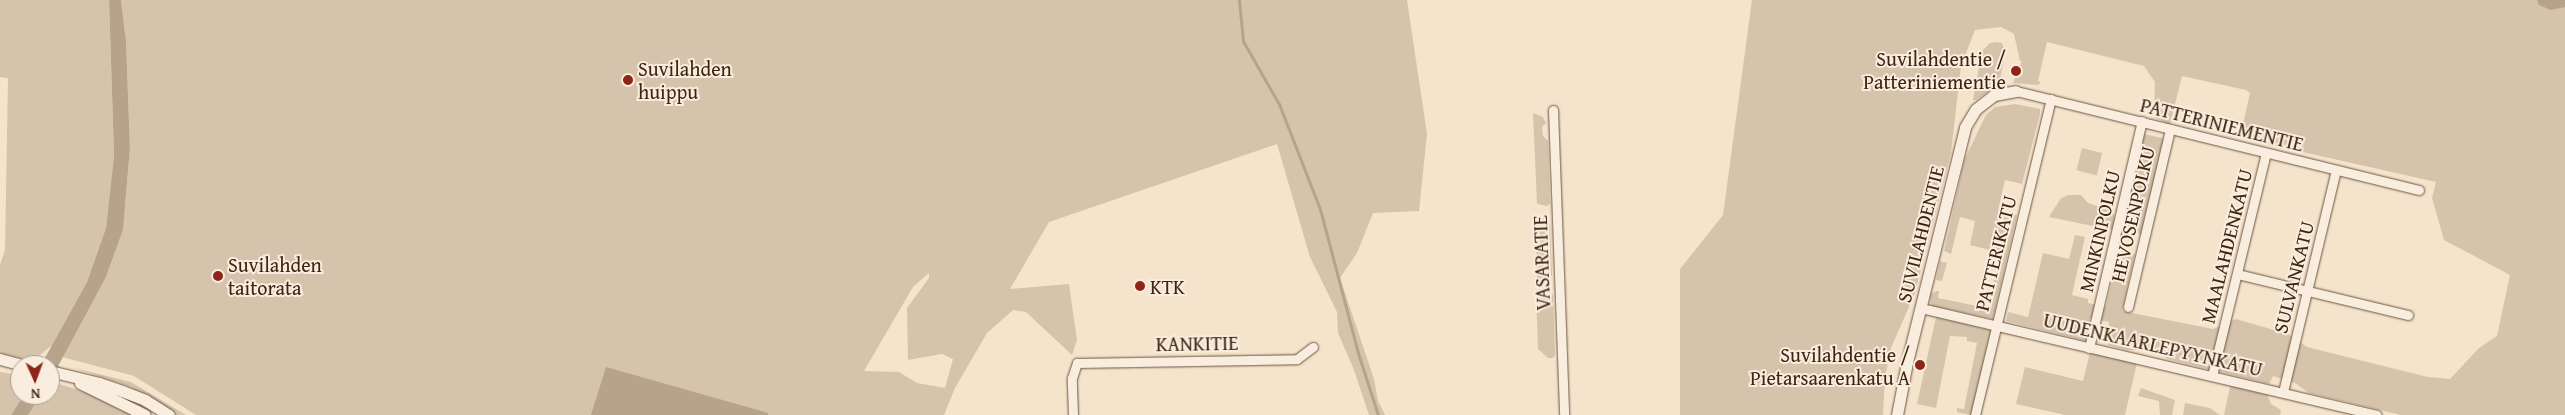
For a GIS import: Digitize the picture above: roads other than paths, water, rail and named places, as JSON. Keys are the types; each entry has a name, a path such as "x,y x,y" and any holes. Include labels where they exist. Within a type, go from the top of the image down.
{"street":[{"name":"PATTERINIEMENTIE","path":"2016,91 2142,121 2266,154 2419,190"},
{"name":"SUVILAHDENTIE","path":"1897,415 1920,308 1965,127 1976,109 1994,95 2016,91"},
{"name":"PATTERIKATU","path":"1975,415 2051,99"},
{"name":"VASARATIE","path":"1553,110 1564,415"},
{"name":"MINKINPOLKU","path":"2089,348 2142,121"},
{"name":"HEVOSENPOLKU","path":"2128,307 2170,129"},
{"name":"MAALAHDENKATU","path":"2212,376 2266,154"},
{"name":"SULVANKATU","path":"2283,392 2336,170"},
{"path":"2237,274 2408,315"},
{"name":"UUDENKAARLEPYYNKATU","path":"1920,308 2377,415"},
{"name":"KANKITIE","path":"1074,415 1072,378 1077,363 1297,358 1313,347"},
{"path":"62,374 145,415"},
{"path":"62,374 122,391 145,400 169,415"}],"waterway":[{"path":"1239,0 1243,41 1279,104 1320,209 1358,353 1378,415"}],"place":[{"name":"Suvilahdentie / Patteriniementie","path":"2016,71"},
{"name":"Suvilahden huippu","path":"628,80"},
{"name":"Suvilahden taitorata","path":"218,276"},
{"name":"KTK","path":"1140,286"},
{"name":"Suvilahdentie / Pietarsaarenkatu A","path":"1920,365"}]}
